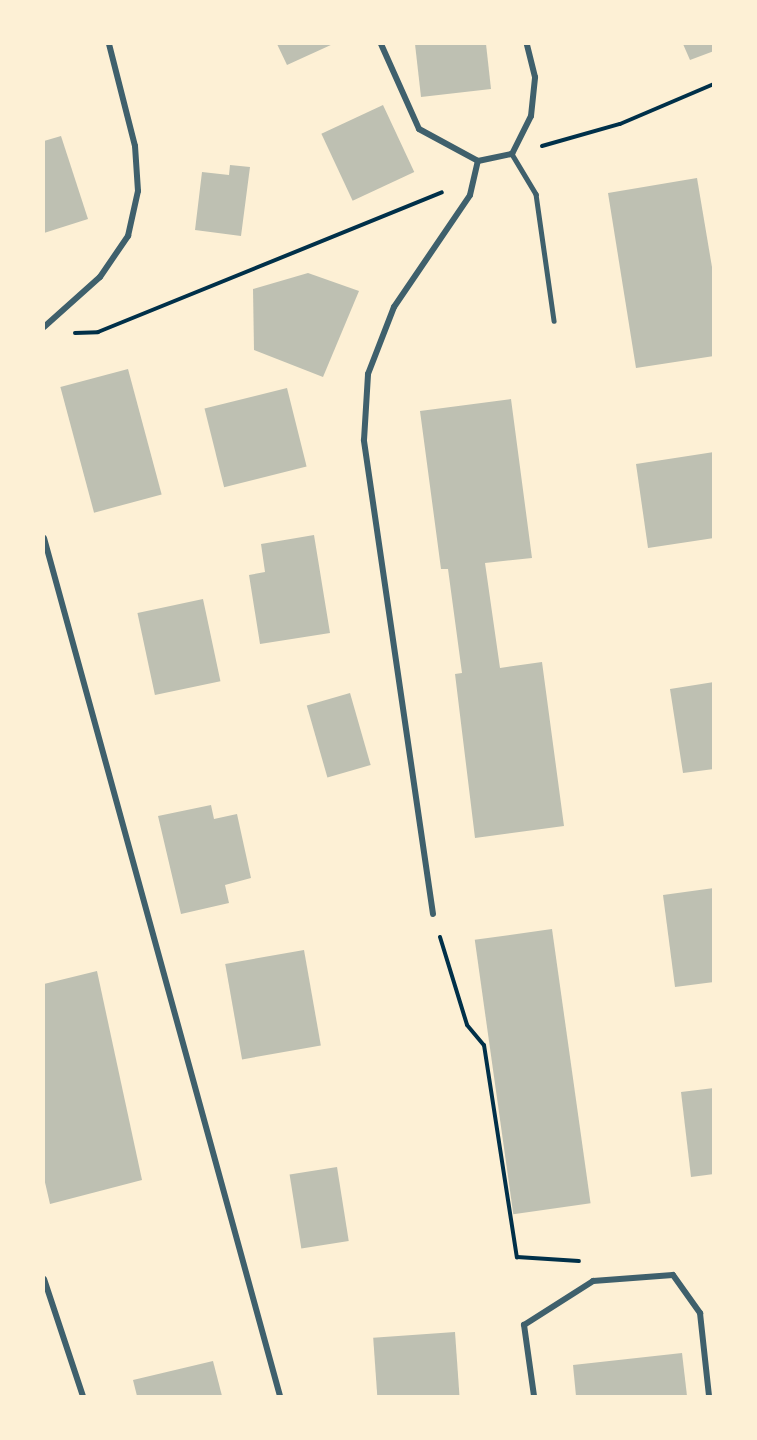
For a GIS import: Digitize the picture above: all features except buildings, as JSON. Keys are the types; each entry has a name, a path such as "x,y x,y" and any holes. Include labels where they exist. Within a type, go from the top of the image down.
{"street":[{"path":"44,327 100,277 128,236 138,191 135,146 109,44"},
{"path":"381,44 419,129 477,161 512,154 531,116 535,77 528,44"},
{"path":"433,914 364,440 368,374 394,307 470,195 477,161"},
{"path":"44,538 280,1396"},
{"path":"534,1396 525,1325 593,1281 673,1275 700,1313 709,1396"},
{"path":"44,1280 83,1396"}],"lane":[{"path":"512,154 536,194 554,321"}],"path":[{"path":"539,147 620,124 714,84"},
{"path":"74,333 98,332 443,191"},
{"path":"433,914 467,1025 484,1045 517,1257 583,1261 593,1281"}]}
